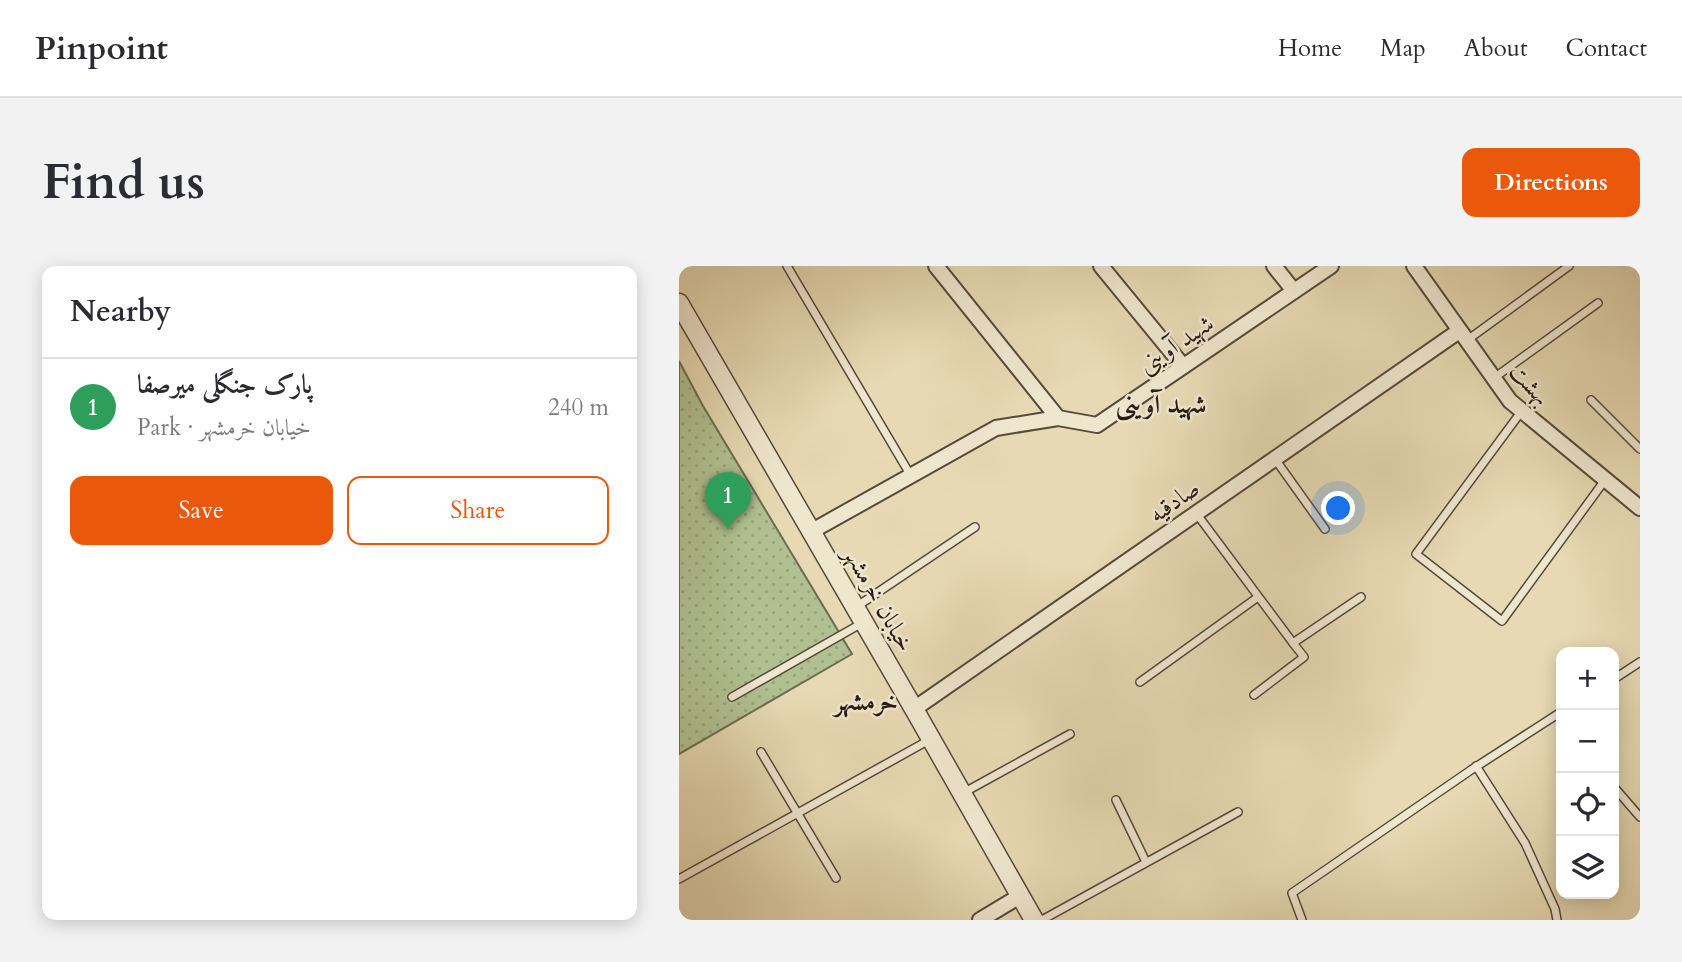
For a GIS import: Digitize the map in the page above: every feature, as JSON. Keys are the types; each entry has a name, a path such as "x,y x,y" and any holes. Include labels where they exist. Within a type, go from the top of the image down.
{"street":[{"path":"1101,266 1183,366"},
{"path":"1273,266 1294,291"},
{"name":"شهید آوینی","path":"812,531 996,428 1058,418 1097,425 1331,266"},
{"name":"بهشت","path":"1414,266 1493,379 1521,412 1640,508"},
{"path":"937,268 1058,418"},
{"name":"خیابان خرمشهر","path":"679,303 1034,920"},
{"name":"صادقیه","path":"914,709 1275,459 1462,336"},
{"path":"980,920 1020,896"}],"lane":[{"path":"787,266 911,476"},
{"path":"1462,336 1569,266"},
{"path":"1493,379 1598,303"},
{"path":"1591,400 1640,449"},
{"path":"1521,412 1416,554 1501,621 1605,480"},
{"path":"1275,459 1325,530"},
{"path":"1196,513 1304,657 1254,695"},
{"path":"732,697 860,615 975,527"},
{"path":"1140,682 1258,597"},
{"path":"1293,643 1360,597"},
{"path":"1619,676 1640,663"},
{"path":"1302,920 1292,894 1476,766 1556,715"},
{"path":"962,793 1070,734"},
{"path":"679,879 931,738"},
{"path":"761,752 836,878"},
{"path":"1476,766 1525,843 1555,909 1557,920"},
{"path":"1619,793 1640,817"},
{"path":"1115,800 1146,862"},
{"path":"1042,920 1238,812"}],"green space":[{"path":"679,361 703,406 852,654 679,754"}],"place":[{"name":"پارک جنگلی میرصفا","path":"728,530"}],"district":[{"name":"شهید آوینی","path":"1161,404"},
{"name":"خرمشهر","path":"866,701"}]}
